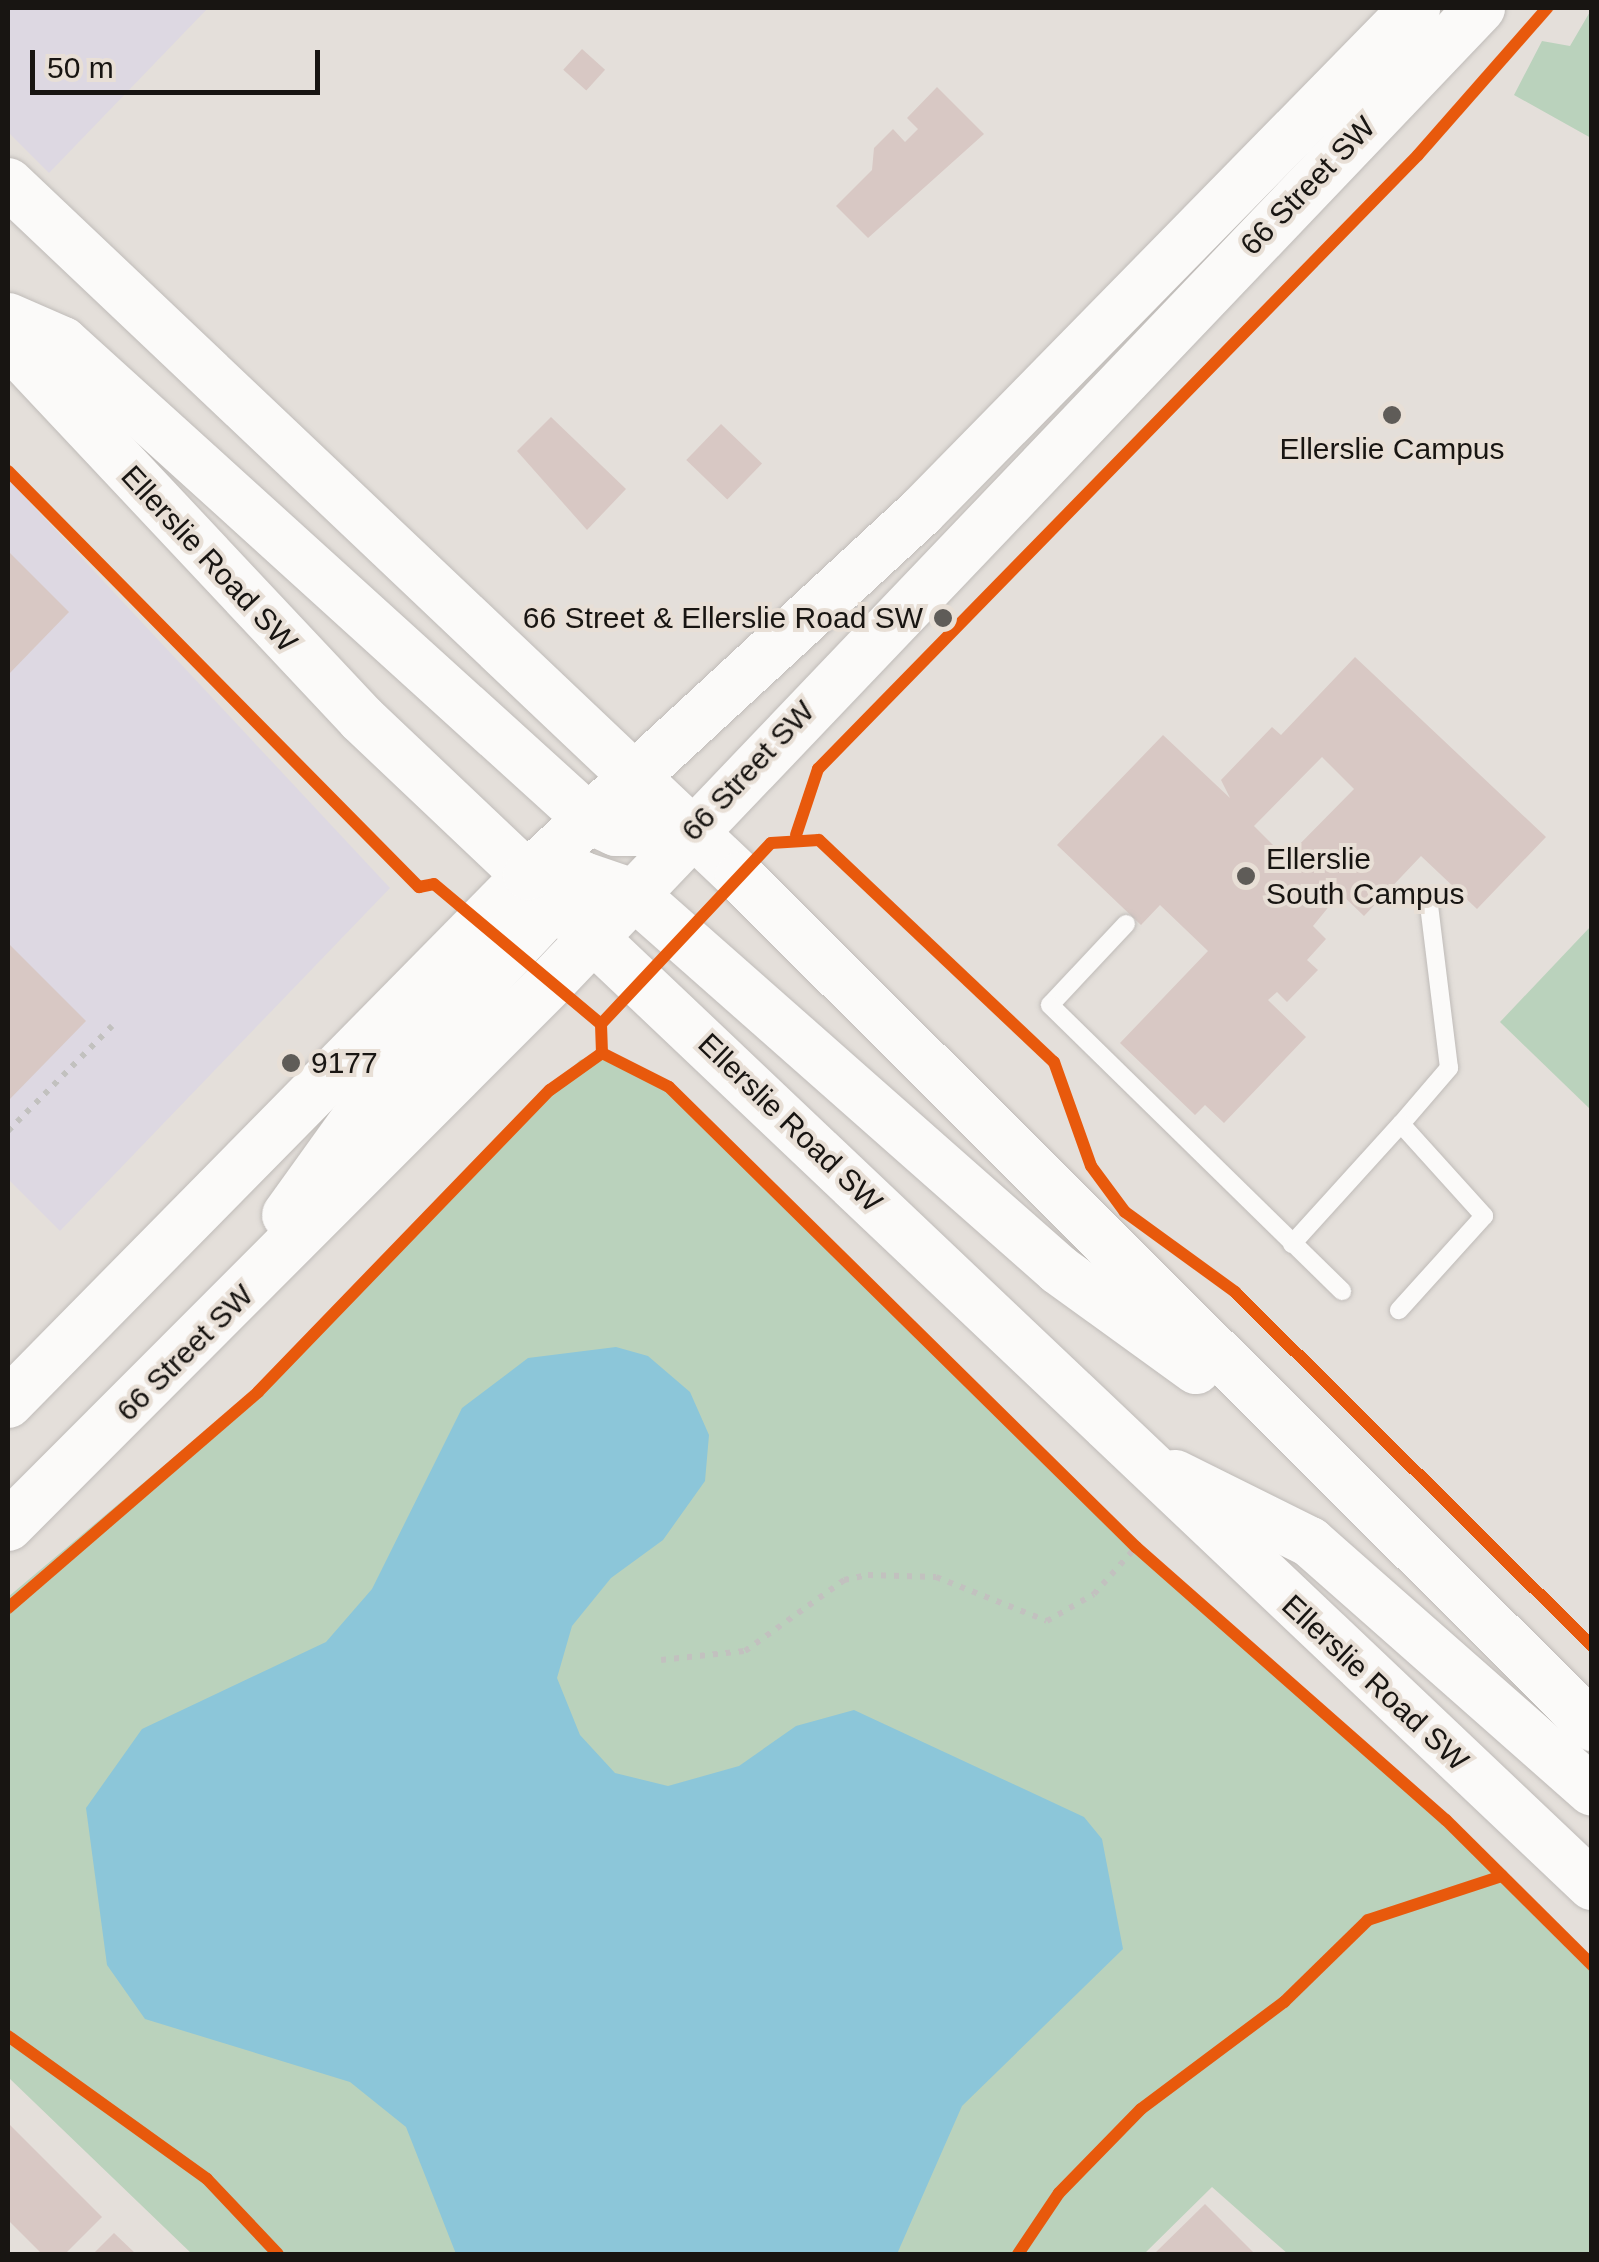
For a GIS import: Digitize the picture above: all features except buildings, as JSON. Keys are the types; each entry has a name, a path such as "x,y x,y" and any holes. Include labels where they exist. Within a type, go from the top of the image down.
{"main road":[{"name":"66 Street SW","path":"8,1403 581,886 637,815 921,512 1415,8"},
{"name":"66 Street SW","path":"581,886 637,815 1480,8"},
{"path":"8,183 637,815 1321,1459 1592,1726"},
{"path":"8,318 63,342 637,815"},
{"name":"Ellerslie Road SW","path":"8,342 290,646 581,886 1060,1270 1321,1459"},
{"name":"66 Street SW","path":"8,1526 188,1352 594,936 581,886"},
{"path":"188,1352 364,1108 581,886"},
{"name":"Ellerslie Road SW","path":"594,936 1126,1451 1592,1886"},
{"path":"1126,1451 1310,1542 1592,1791"}],"lane":[{"path":"1292,1244 1449,1068 1428,905"},
{"path":"1126,924 1050,1004 1342,1291"},
{"path":"1399,1310 1484,1216 1401,1124"}],"path":[{"path":"8,1131 112,1026"},
{"path":"8,1111 18,1120"},
{"path":"1122,1533 1151,1560"},
{"path":"660,1660 745,1650 844,1580 883,1573 936,1576 1047,1621 1094,1594 1136,1547"}],"shaded area":[{"path":"8,8 208,8 49,173 8,132"},
{"path":"8,479 390,888 60,1231 8,1179"}],"green space":[{"path":"1591,10 1591,138 1514,95 1542,41 1570,46"},
{"path":"1591,926 1591,1110 1500,1022"},
{"path":"602,1053 669,1087 1136,1547 1446,1820 1591,1970 1591,2254 1288,2254 1212,2187 1144,2254 192,2254 8,2077 8,1597 262,1383 580,1060"}],"water":[{"path":"616,1347 648,1356 690,1392 709,1435 705,1481 663,1540 611,1578 572,1626 557,1678 580,1735 615,1773 668,1786 739,1766 796,1726 854,1710 1084,1817 1102,1839 1123,1949 962,2106 897,2254 456,2254 406,2127 350,2082 145,2019 107,1965 86,1808 142,1729 326,1642 372,1589 462,1408 528,1358"}],"cycle path":[{"path":"796,835 818,769 1418,155 1547,8"},
{"path":"8,471 419,887 434,884 601,1024"},
{"path":"602,1053 601,1024 771,843 819,840 1054,1062 1091,1166 1125,1212 1235,1292 1592,1646"},
{"path":"8,1608 258,1392 550,1090 602,1053 669,1087 1136,1547 1446,1820 1592,1965"},
{"path":"1018,2254 1059,2193 1141,2109 1284,2002 1368,1920 1502,1876"},
{"path":"8,2036 207,2179 278,2254"}],"place":[{"name":"Ellerslie Campus","path":"1392,415"},
{"name":"66 Street & Ellerslie Road SW","path":"943,618"},
{"name":"Ellerslie South Campus","path":"1246,876"},
{"name":"9177","path":"291,1063"}]}
